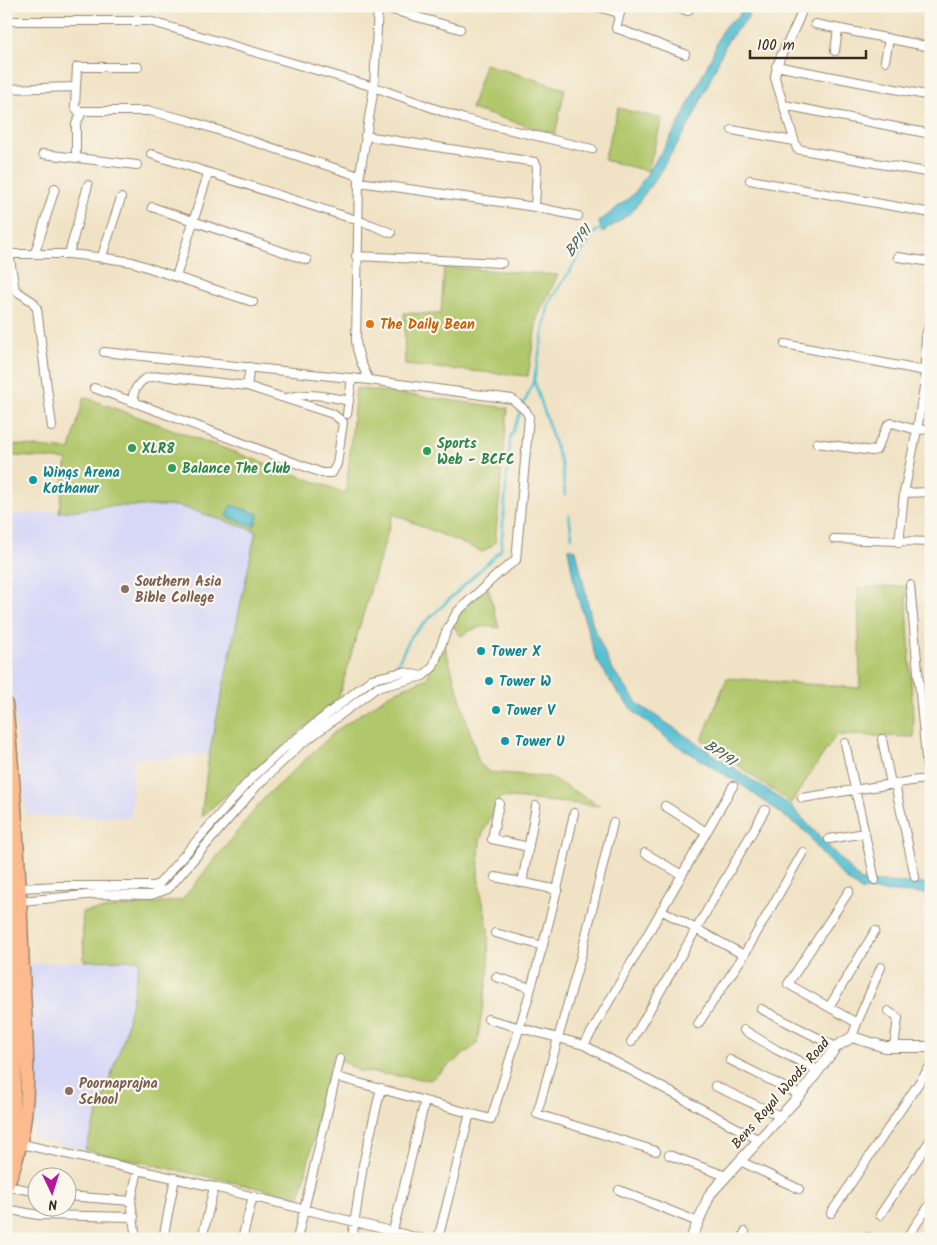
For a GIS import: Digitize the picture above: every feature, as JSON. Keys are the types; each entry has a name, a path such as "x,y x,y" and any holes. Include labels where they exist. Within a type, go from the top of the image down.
{"main road":[{"path":"6,704 21,901 22,1039 25,1121 16,1143 7,1186"},
{"path":"6,809 22,1039 11,1053 10,1121 16,1143"},
{"path":"6,1157 16,1143"}],"street":[{"path":"369,380 357,351 356,256 359,223 359,179 374,87 378,6 460,28"},
{"path":"595,6 621,10 616,26 619,30 685,54"},
{"path":"674,6 688,10"},
{"path":"803,6 800,20 776,66 776,78 797,149 931,173"},
{"path":"6,21 149,21 374,87 464,119 592,149"},
{"path":"815,24 931,47"},
{"path":"835,51 838,29"},
{"path":"885,60 889,39"},
{"path":"138,67 77,66 75,107 78,111 82,112 150,110 188,120 359,179 535,207 578,216"},
{"path":"776,66 931,96"},
{"path":"6,89 76,87"},
{"path":"784,105 931,134"},
{"path":"76,157 76,124 82,112"},
{"path":"732,130 794,141"},
{"path":"365,136 535,162 537,166 535,207"},
{"path":"43,154 137,166"},
{"path":"151,154 359,223 372,225 391,234"},
{"path":"176,276 208,174"},
{"path":"750,180 931,213"},
{"path":"69,254 88,185"},
{"path":"35,253 55,188"},
{"path":"101,259 121,198"},
{"path":"152,207 193,219 307,260"},
{"path":"52,428 37,309 33,302 16,290 8,254 69,254 132,262 253,302"},
{"path":"356,256 502,263"},
{"path":"898,257 931,262"},
{"path":"899,543 904,493 927,387 925,371 926,335 930,327 931,310"},
{"path":"785,344 925,371"},
{"path":"21,901 96,894 151,896 160,894 168,889 257,786 299,746 376,688 423,676 433,667 446,632 457,612 516,560 529,417 526,411 512,399 352,378 104,352"},
{"path":"247,386 250,367"},
{"path":"94,388 322,473 332,472 337,464 343,422 333,414 247,386 162,376 146,377 138,382 133,395 136,403"},
{"path":"348,414 352,378"},
{"path":"284,398 300,394 327,396 349,401"},
{"path":"817,443 872,451 876,450 888,425 892,423 917,430 931,429"},
{"path":"904,493 931,492"},
{"path":"834,539 877,539 899,543 931,542"},
{"path":"802,798 929,778 910,584"},
{"path":"20,888 153,886 166,879 248,782 282,750 372,679 404,672 423,676"},
{"path":"882,739 915,877"},
{"path":"845,743 875,880"},
{"path":"584,1045 733,786"},
{"path":"499,803 492,839 528,847"},
{"path":"522,883 536,806"},
{"path":"665,806 706,832"},
{"path":"631,1042 765,810"},
{"path":"337,1077 491,1119 532,988 558,890 574,813"},
{"path":"613,823 581,956 537,1114 656,1151"},
{"path":"829,839 865,833"},
{"path":"698,1024 744,955 803,852"},
{"path":"645,854 682,875"},
{"path":"183,857 191,864"},
{"path":"495,878 558,890"},
{"path":"849,892 788,981 789,986 857,1023"},
{"path":"662,910 694,930 744,955"},
{"path":"829,1007 875,931"},
{"path":"495,933 543,946"},
{"path":"881,968 852,1037 885,1047 931,1047"},
{"path":"496,978 532,988"},
{"path":"761,1009 836,1047"},
{"path":"888,1011 898,1018 894,1047"},
{"path":"488,1019 584,1045 759,1140"},
{"path":"744,1030 777,1050 817,1070"},
{"name":"Bens Royal Woods Road","path":"691,1239 710,1194 800,1095 836,1047 852,1037"},
{"path":"298,1239 340,1059"},
{"path":"730,1060 800,1095"},
{"path":"831,1213 931,1065"},
{"path":"715,1086 780,1116"},
{"path":"352,1239 363,1165 381,1088"},
{"path":"393,1231 425,1100"},
{"path":"438,1239 470,1113"},
{"path":"880,1215 931,1139"},
{"path":"16,1143 214,1186 393,1231 408,1237 422,1239"},
{"path":"669,1155 726,1176"},
{"path":"740,1161 799,1189"},
{"path":"136,1239 131,1201 138,1170"},
{"path":"163,1239 175,1178"},
{"path":"7,1186 28,1190"},
{"path":"202,1239 214,1186"},
{"path":"618,1190 698,1222"},
{"path":"242,1239 253,1196"},
{"path":"78,1197 131,1201"},
{"path":"906,1239 931,1203"},
{"path":"6,1208 38,1215 134,1217"}],"shaded area":[{"name":"Southern Asia Bible College","path":"112,506 179,506 256,531 209,755 133,760 131,817 27,816 6,646 6,516"},
{"name":"Poornaprajna School","path":"140,959 125,1035 85,1150 33,1137 29,964"}],"green space":[{"path":"485,64 565,89 555,134 471,109"},
{"path":"618,108 662,119 648,171 604,160"},
{"path":"444,267 558,275 537,318 528,376 405,365 404,313 441,314"},
{"path":"356,388 508,408 495,543 483,552 393,514 338,699 201,817 209,755 256,531 179,506 112,506 59,512 67,460 6,455 6,444 70,450 84,397 346,493"},
{"path":"487,583 499,628 489,626 479,628 461,636 451,623"},
{"path":"906,586 914,737 836,735 791,803 702,740 727,678 860,688 858,588"},
{"path":"443,640 479,763 489,772 549,777 601,806 500,797 480,840 478,877 488,928 489,967 477,1044 430,1080 359,1071 333,1055 300,1197 85,1150 125,1035 140,960 84,961 82,912 182,900 265,797 337,730 392,693 427,678"}],"water":[{"path":"742,6 751,6 747,19 728,40 691,122 656,178 631,213 602,233 599,222 634,194 676,129 712,56 721,32 727,24 739,16"},
{"path":"231,505 259,514 255,526 227,517"},
{"path":"568,548 576,550 593,626 611,667 638,704 791,806 861,881 931,884 931,894 860,890 847,880 821,853 806,832 746,788 669,740 634,712 618,693 596,659 575,587"}],"waterway":[{"name":"BP191","path":"565,495 562,466 534,380 549,303 595,232 603,228"},
{"path":"397,664 412,635 501,550 510,438 534,380"},
{"path":"569,515 572,537"}],"place":[{"name":"The Daily Bean","path":"370,324"},
{"name":"XLR8","path":"132,448"},
{"name":"Sports Web - BCFC","path":"427,451"},
{"name":"Balance The Club","path":"172,468"},
{"name":"Wings Arena Kothanur","path":"33,480"},
{"name":"Southern Asia Bible College","path":"125,589"},
{"name":"Tower X","path":"481,651"},
{"name":"Tower W","path":"489,681"},
{"name":"Tower V","path":"496,710"},
{"name":"Tower U","path":"505,741"},
{"name":"Poornaprajna School","path":"69,1091"}]}
